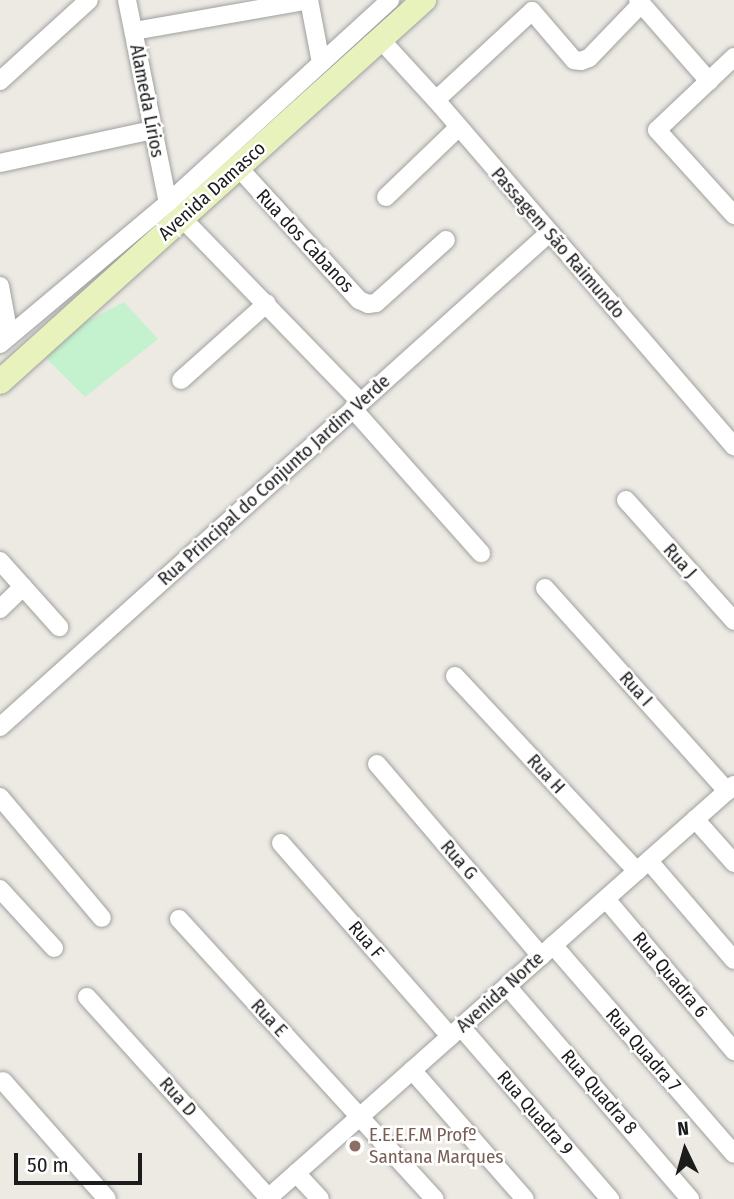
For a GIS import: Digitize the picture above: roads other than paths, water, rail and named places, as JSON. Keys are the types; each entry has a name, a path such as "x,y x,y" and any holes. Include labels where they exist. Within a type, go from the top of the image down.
{"street":[{"path":"0,81 89,0"},
{"name":"Alameda Lírios","path":"127,0 153,130 175,210"},
{"path":"134,32 309,0 321,63"},
{"name":"Avenida Damasco","path":"0,382 321,63 390,0"},
{"name":"Avenida Damasco","path":"5,340 175,210 238,167 424,0"},
{"path":"436,100 532,10 573,60 581,61 589,58 639,2 709,80"},
{"name":"Passagem São Raimundo","path":"381,40 436,100 734,447"},
{"path":"734,57 657,130 734,215"},
{"path":"386,197 459,127"},
{"path":"0,163 153,130"},
{"name":"Rua dos Cabanos","path":"238,167 359,300 376,303 446,240"},
{"path":"175,210 267,303 481,553"},
{"name":"Rua Principal do Conjunto Jardim Verde","path":"0,727 549,233"},
{"path":"0,286 5,340"},
{"path":"181,380 267,303"},
{"name":"Rua J","path":"626,500 734,621"},
{"path":"0,561 59,627"},
{"path":"0,609 23,587"},
{"name":"Rua I","path":"545,588 731,788"},
{"name":"Rua H","path":"455,676 734,960"},
{"name":"Rua G","path":"377,764 547,951"},
{"name":"Avenida Norte","path":"267,1198 731,788"},
{"path":"0,797 102,918"},
{"path":"695,819 734,863"},
{"name":"Rua F","path":"281,843 455,1032"},
{"path":"0,889 54,948"},
{"name":"Rua Quadra 6","path":"606,899 734,1051"},
{"name":"Rua E","path":"178,919 435,1199"},
{"name":"Rua Quadra 7","path":"547,951 734,1154"},
{"name":"Rua Quadra 8","path":"507,986 691,1199"},
{"name":"Rua D","path":"87,997 267,1198"},
{"name":"Rua Quadra 9","path":"455,1032 610,1199"},
{"path":"412,1070 525,1199"},
{"path":"3,1082 107,1199"},
{"path":"296,1172 320,1199"}],"place":[{"name":"E.E.E.F.M Profº Santana Marques","path":"355,1146"}]}
